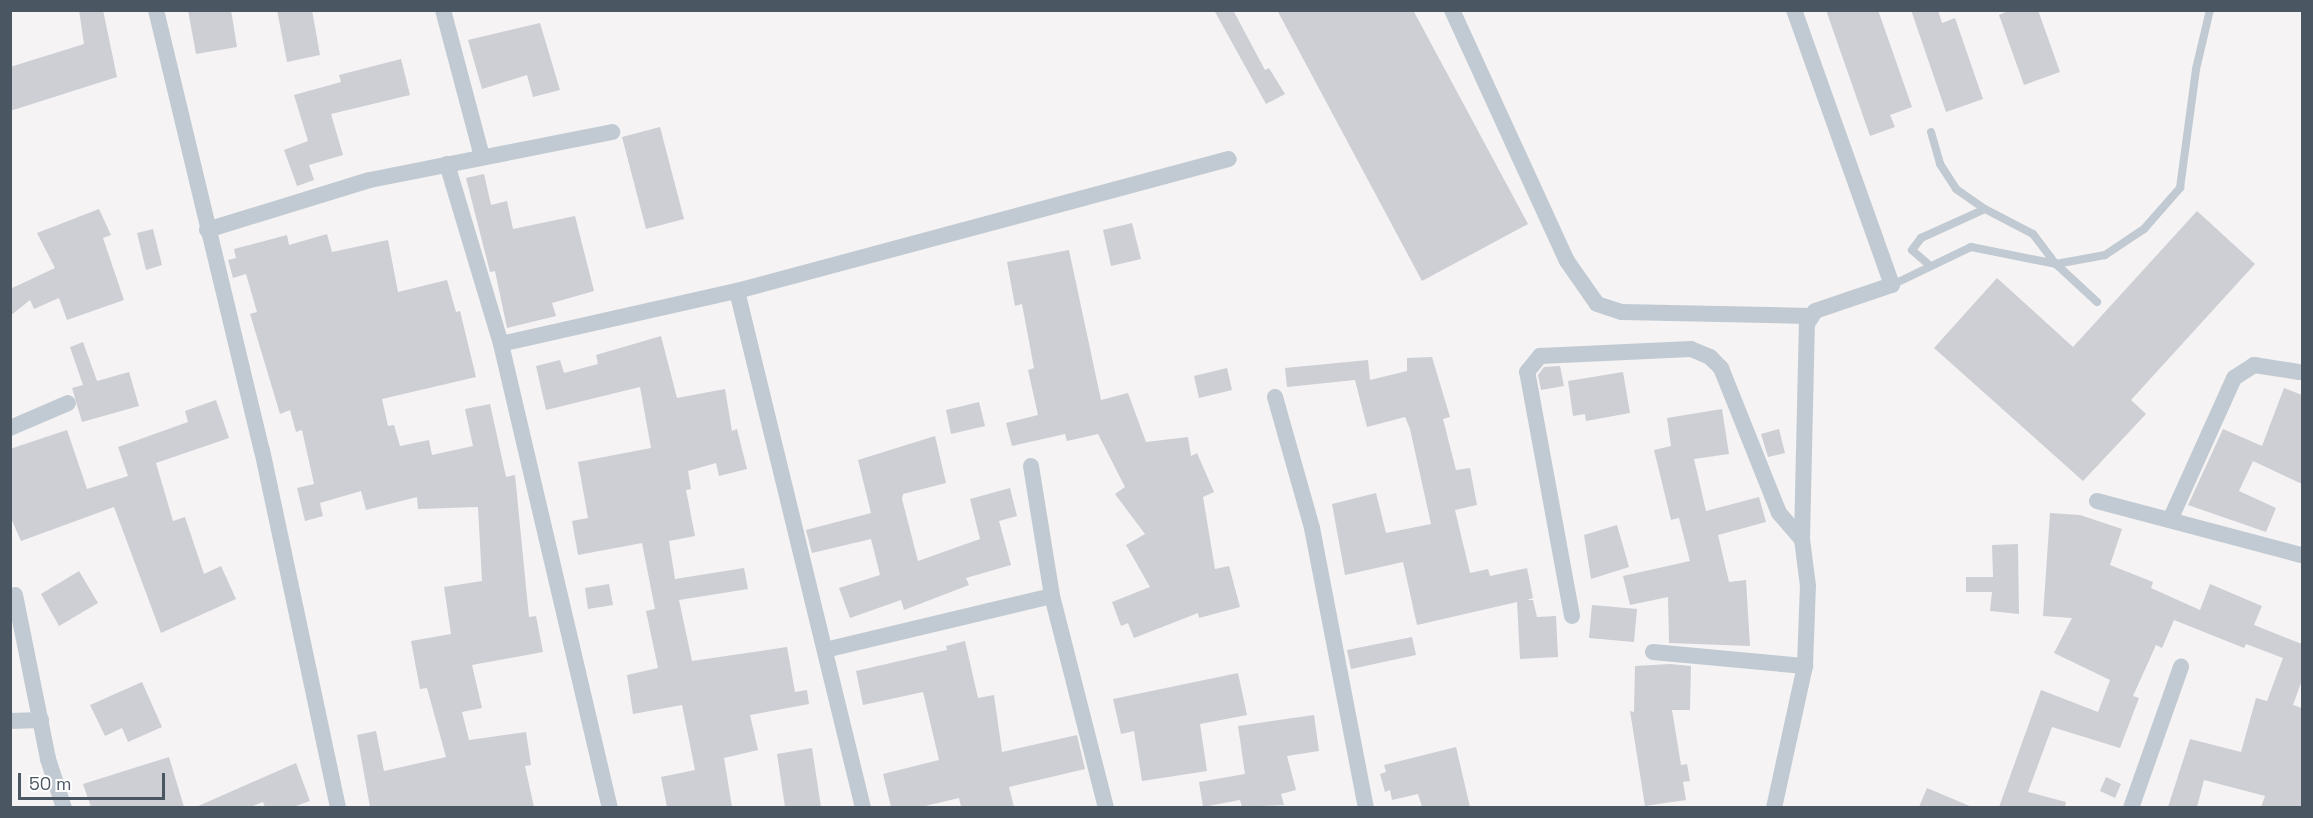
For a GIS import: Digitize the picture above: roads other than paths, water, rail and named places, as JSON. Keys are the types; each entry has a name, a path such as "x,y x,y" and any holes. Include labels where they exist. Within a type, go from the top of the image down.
{"street":[{"path":"156,10 207,230 262,450 338,807"},
{"path":"443,10 482,156"},
{"path":"1452,10 1567,261 1597,304 1622,312 1810,316 1892,285 1794,10"},
{"path":"207,230 370,180 612,132"},
{"path":"501,344 737,291 1229,159"},
{"path":"447,164 501,344 610,807"},
{"path":"737,291 863,807"},
{"path":"1774,807 1805,666 1808,586 1802,539 1810,316"},
{"path":"1572,616 1527,372 1540,356 1691,349 1710,357 1721,368 1779,513 1802,539"},
{"path":"2170,520 2234,378 2254,365 2299,372"},
{"path":"1275,397 1312,528 1366,807"},
{"path":"10,428 68,402"},
{"path":"1031,466 1052,596 1106,807"},
{"path":"2097,501 2302,555"},
{"path":"15,595 42,720 64,807"},
{"path":"825,650 1052,596"},
{"path":"1653,652 1805,666"},
{"path":"2131,807 2181,667"},
{"path":"10,722 42,720"}],"lane":[{"path":"1892,285 1928,264 1959,250 1983,246 2056,264 2105,255 2126,243 2160,215 2180,188 2196,69 2210,10"},
{"path":"1931,132 1940,164 1956,189 1985,209 2033,234 2056,264 2097,302"},
{"path":"1928,264 1912,250 1921,238 1985,209"}]}
